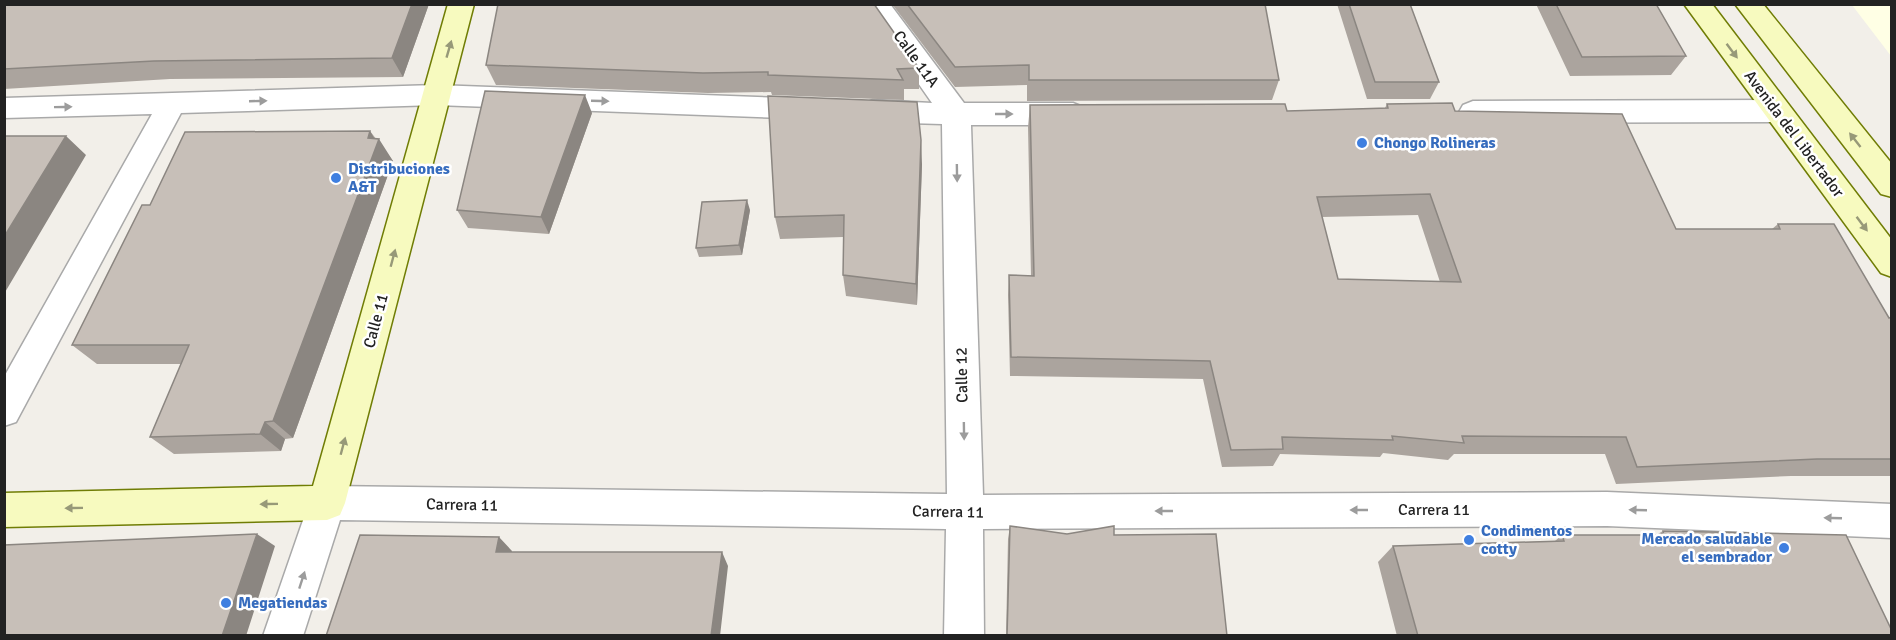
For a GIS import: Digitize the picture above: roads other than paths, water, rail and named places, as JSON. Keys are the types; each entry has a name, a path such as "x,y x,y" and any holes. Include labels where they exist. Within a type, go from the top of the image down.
{"street":[{"name":"Calle 11","path":"283,636 327,503 461,4"},
{"name":"Calle 11A","path":"876,4 956,114"},
{"name":"Avenida del Libertador","path":"1697,4 1892,264"},
{"path":"1748,4 1892,186"},
{"path":"4,108 436,95 956,114 1099,114"},
{"path":"4,411 172,104"},
{"path":"1444,112 1777,111"},
{"name":"Calle 12","path":"956,114 965,512 964,636"},
{"name":"Carrera 11","path":"4,510 327,503 965,512 1607,509 1892,521"}],"place":[{"name":"Chongo Rolineras","path":"1362,143"},
{"name":"Distribuciones A&T","path":"336,178"},
{"name":"Condimentos cotty","path":"1469,540"},
{"name":"Mercado saludable el sembrador","path":"1784,548"},
{"name":"Megatiendas","path":"226,603"}]}
